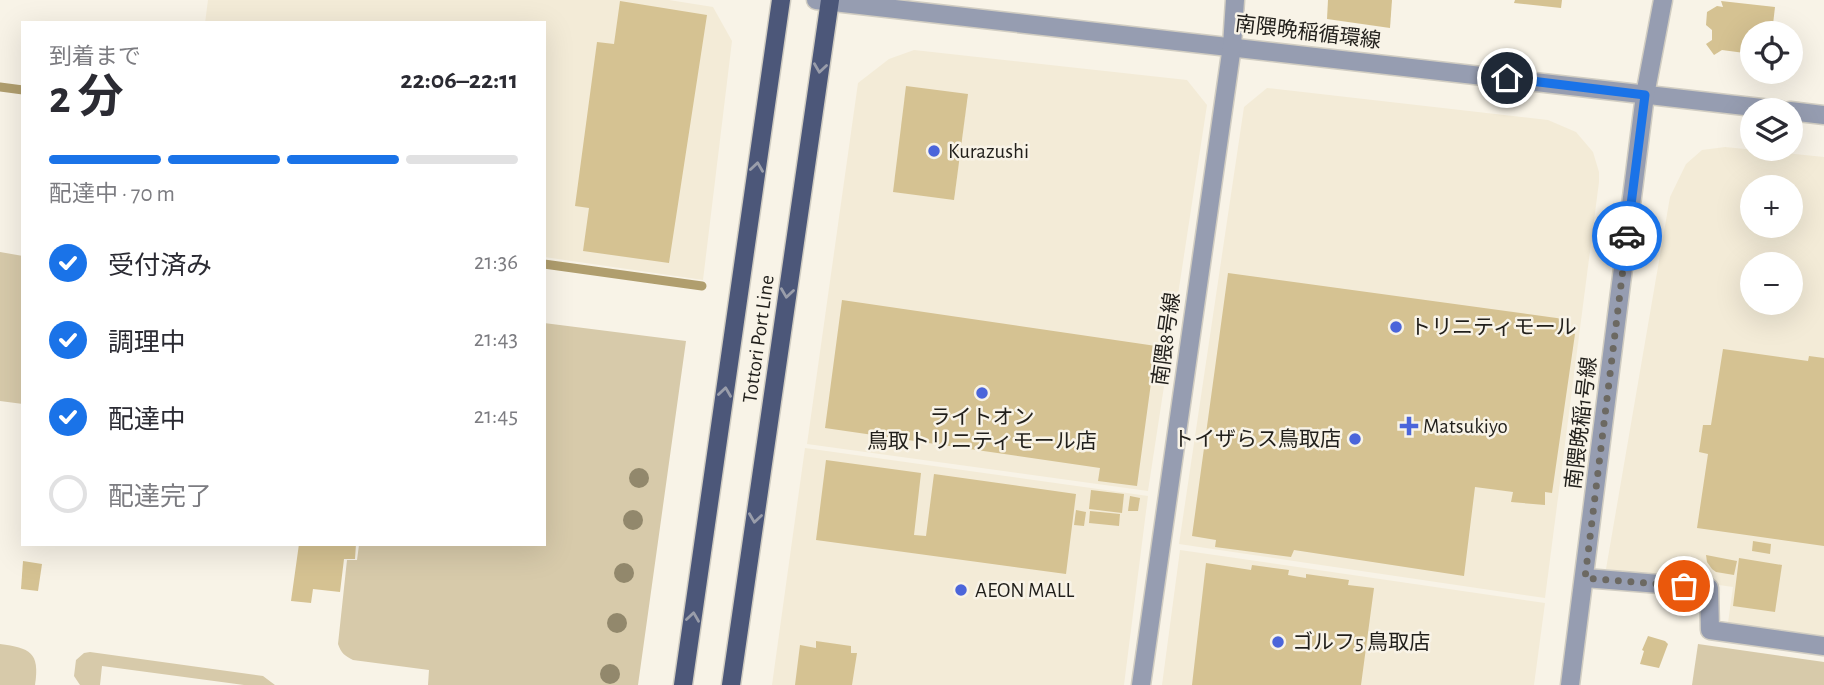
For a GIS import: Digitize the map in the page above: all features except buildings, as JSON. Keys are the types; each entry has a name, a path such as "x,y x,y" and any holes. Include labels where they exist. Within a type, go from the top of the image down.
{"main road":[{"name":"Tottori Port Line","path":"684,685 781,0"},
{"name":"Tottori Port Line","path":"731,685 825,1"}],"street":[{"name":"南隈8号線","path":"1141,685 1232,46 1235,0"},
{"name":"南隈晩稲1号線","path":"1570,685 1645,95 1662,0"},
{"name":"南隈晩稲循環線","path":"825,1 1740,106"},
{"path":"1803,113 1824,115"},
{"path":"1585,578 1709,588 1710,630 1824,646"}],"shaded area":[{"path":"208,0 669,0 713,7 732,41 703,280 546,257 546,21 205,21"},
{"path":"914,50 1187,80 1207,105 1148,491 807,444 858,83 889,59"},
{"name":"トリニティモール","path":"1267,88 1548,120 1576,132 1593,152 1599,182 1545,598 1179,544 1244,107"},
{"path":"1725,147 1740,149 1740,161 1803,161 1803,155 1824,157 1824,644 1727,630 1733,587 1606,569 1670,197 1686,164 1702,150"},
{"path":"0,252 21,256 21,404 0,401"},
{"path":"546,323 686,341 638,685 428,685 429,670 350,659 338,644 347,560 357,560 359,546 546,546"},
{"name":"AEON MALL","path":"805,448 1148,496 1124,685 772,685"},
{"path":"1180,550 1545,603 1534,685 1162,685"},
{"path":"0,644 19,647 31,654 36,665 35,685 0,685"},
{"path":"1698,644 1824,662 1824,685 1692,685"},
{"path":"84,653 263,676 275,685 244,685 102,666 100,685 80,685 74,676 76,660"}],"waterway":[{"path":"0,87 21,90"},
{"path":"546,264 702,286"}],"way so far":[{"path":"1627,236 1585,578 1684,586"}],"place":[{"name":"Kurazushi","path":"934,151"},
{"name":"トリニティモール","path":"1396,327"},
{"name":"ライトオン 鳥取トリニティモール店","path":"982,393"},
{"name":"Matsukiyo","path":"1409,426"},
{"name":"トイザらス鳥取店","path":"1355,439"},
{"name":"AEON MALL","path":"961,590"},
{"name":"ゴルフ5 鳥取店","path":"1278,642"}],"route":[{"path":"1507,78 1645,95 1627,236"}]}
